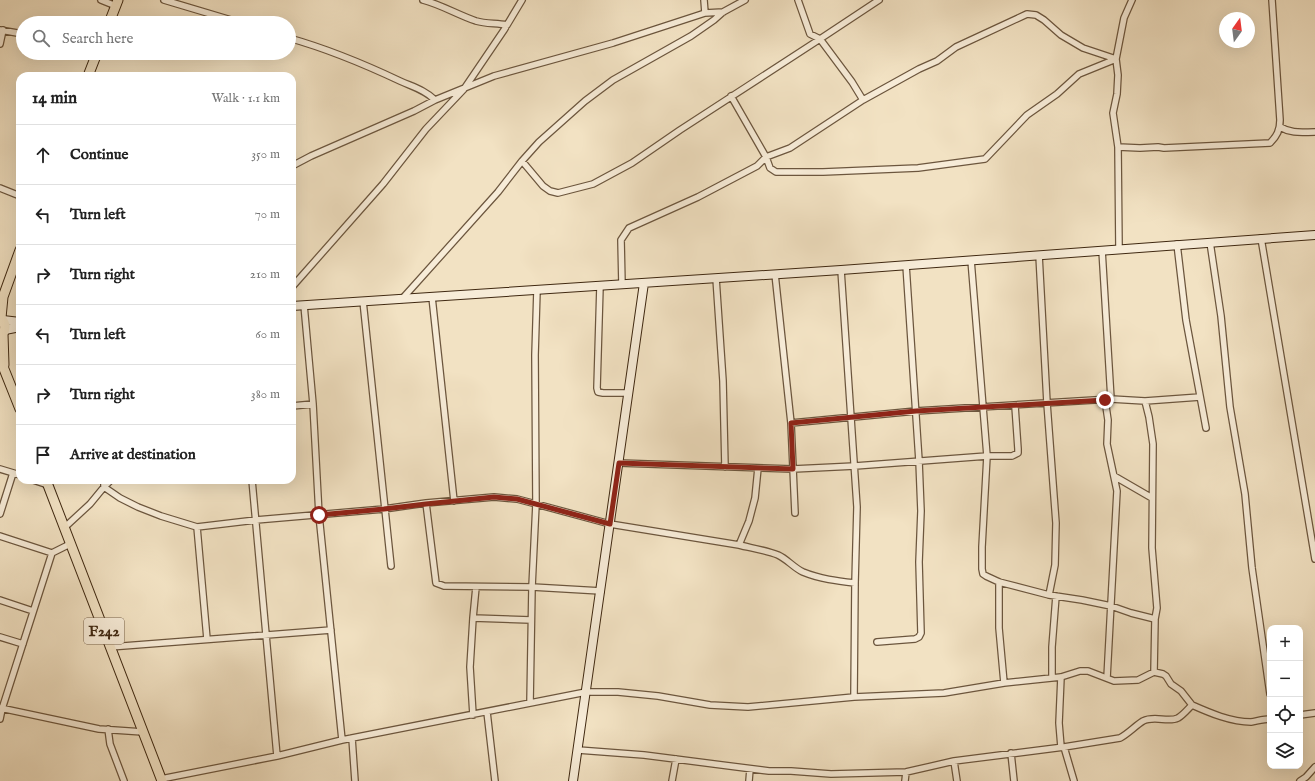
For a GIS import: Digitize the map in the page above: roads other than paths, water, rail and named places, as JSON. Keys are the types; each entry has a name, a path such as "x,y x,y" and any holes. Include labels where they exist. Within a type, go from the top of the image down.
{"main road":[{"path":"112,16 117,3"},
{"path":"90,72 95,60"},
{"path":"296,306 841,270 1119,248 1315,235"},
{"path":"16,260 1,298 1,318 5,323 2,363 16,394"},
{"path":"573,781 644,283"},
{"path":"1,318 16,321"},
{"path":"3,334 16,329"},
{"name":"F242","path":"47,484 161,780"}],"street":[{"path":"101,0 117,3"},
{"path":"164,0 218,16"},
{"path":"423,0 434,3 478,22 507,25"},
{"path":"296,282 383,184 426,129 464,89 522,0"},
{"path":"704,0 705,13"},
{"path":"402,299 498,192 539,142 585,101 613,80 691,36 723,12 745,0"},
{"path":"798,0 810,34 820,39 852,82 863,100"},
{"path":"522,161 543,186 550,191 558,193 593,184 632,163 731,96 879,0"},
{"path":"1119,248 1118,147 1113,113 1118,94 1116,59 1124,18 1132,0"},
{"path":"1118,147 1140,148 1158,146 1164,148 1270,143 1276,136 1280,127 1272,0"},
{"path":"296,164 414,111 435,100 494,76 613,43 705,13 723,12"},
{"path":"622,285 621,240 630,228 698,197 756,166 766,157 790,148 863,100 919,69 937,61 956,47 1027,14 1044,20 1061,35 1083,48 1116,59"},
{"path":"0,44 2,30 16,33"},
{"path":"296,40 322,48 370,67 428,93 435,100"},
{"path":"731,96 766,157 770,168 776,172 785,173 918,168 985,159 1027,115 1057,94 1079,74 1116,59"},
{"path":"1280,127 1287,131 1296,133 1315,132"},
{"path":"0,188 16,194"},
{"path":"1261,238 1315,559"},
{"path":"1210,242 1221,316 1230,407 1245,494 1252,568 1267,673"},
{"path":"1177,244 1186,320 1206,428"},
{"path":"1102,250 1108,399 1107,444 1117,491 1106,678"},
{"path":"1039,255 1047,403 1056,524 1055,565 1049,595"},
{"path":"971,260 987,456 983,574 999,582 1049,595 1111,606 1155,619"},
{"path":"877,642 915,639 919,637 921,633 919,562 921,511 920,461 906,265"},
{"path":"841,270 857,507 854,697"},
{"path":"775,274 791,423 795,513"},
{"path":"716,278 723,381 725,467"},
{"path":"600,286 598,392 629,393"},
{"path":"530,703 531,620 536,504 535,355 537,290"},
{"path":"432,297 454,501"},
{"path":"363,301 391,566"},
{"path":"304,305 313,404 319,515 342,740"},
{"path":"791,423 916,411 1108,399 1145,401 1200,397"},
{"path":"1145,401 1153,444 1152,548 1157,608 1155,619 1154,672"},
{"path":"296,406 313,404"},
{"path":"619,463 793,469 987,456 1012,456 1018,453 1015,406"},
{"path":"739,545 749,521 755,498 758,468"},
{"path":"0,469 16,474"},
{"path":"0,514 13,473"},
{"path":"1114,476 1152,498"},
{"path":"64,528 90,504 107,484"},
{"path":"252,484 276,756"},
{"path":"104,487 120,498 138,507 197,527 494,497 517,499 610,524 739,545 776,554 786,559 802,572 830,580 855,583"},
{"path":"426,504 436,583 444,586 532,587 601,591"},
{"path":"197,527 207,639"},
{"path":"0,536 52,553 70,544"},
{"path":"0,719 1,709 52,553"},
{"path":"999,582 999,628 1004,683"},
{"path":"473,715 470,667 476,587"},
{"path":"1052,678 1052,647 1056,596"},
{"path":"0,600 33,611"},
{"path":"473,618 531,620"},
{"path":"110,647 331,630"},
{"path":"0,637 23,644"},
{"path":"161,780 276,756 342,740 586,692 618,692 658,696 710,705 748,707 854,697 944,693 1004,683 1061,677 1088,671 1114,681 1138,680 1154,672 1166,676 1168,681 1181,691 1192,705 1240,721 1252,722 1267,719"},
{"path":"1061,677 1059,723 1062,747 1074,781"},
{"path":"578,750 676,759 770,772 791,770 847,774 906,772 954,761 1120,738 1128,734 1143,721 1156,718 1178,718 1192,705"},
{"path":"1,709 100,729 143,732"},
{"path":"487,712 495,781"},
{"path":"1303,715 1315,713"},
{"path":"108,729 110,744 124,781"},
{"path":"352,738 355,781"},
{"path":"1011,753 1014,781"},
{"path":"672,781 676,759"},
{"path":"954,761 957,781"},
{"path":"1300,781 1315,767"},
{"path":"749,781 750,769"},
{"path":"905,781 906,772"},
{"path":"847,774 847,781"}]}
